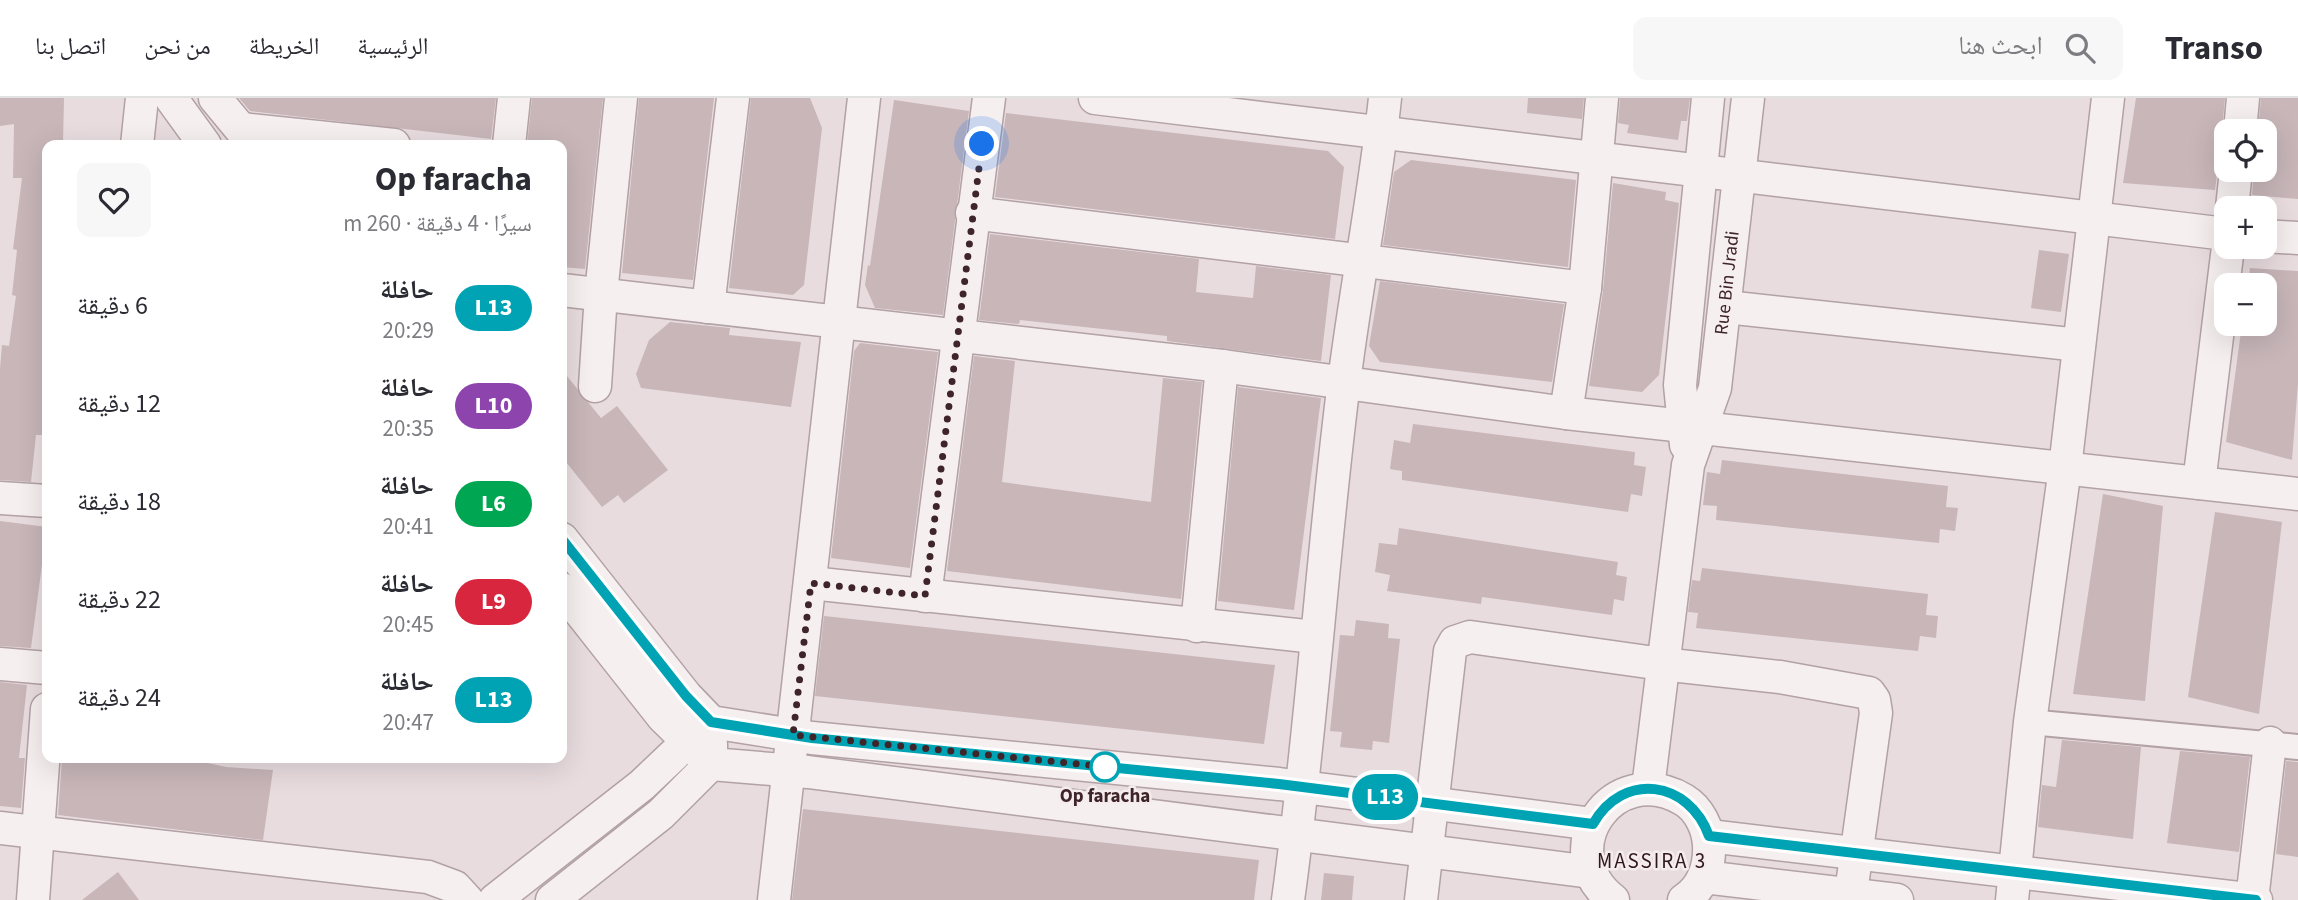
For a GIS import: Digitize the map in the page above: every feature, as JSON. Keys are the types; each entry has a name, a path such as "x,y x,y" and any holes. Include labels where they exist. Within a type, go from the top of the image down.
{"street":[{"path":"138,140 142,98"},
{"path":"171,98 201,140"},
{"path":"215,98 248,137 303,140"},
{"path":"510,140 514,98"},
{"path":"595,386 601,294 621,98"},
{"path":"708,307 733,98"},
{"path":"774,900 841,322 864,98"},
{"path":"925,596 956,336 989,98"},
{"path":"1095,98 2214,233"},
{"path":"1288,900 1344,381 1385,98"},
{"path":"1566,413 1585,288 1602,98"},
{"name":"Rue Bin Jradi","path":"1693,426 1680,385 1708,98"},
{"name":"Rue Bin Jradi","path":"1647,788 1693,426 1715,388 1748,98"},
{"path":"2013,885 2029,722 2065,468 2108,98"},
{"path":"2241,119 2243,98"},
{"path":"972,213 1585,288"},
{"path":"2277,237 2298,238"},
{"path":"2199,483 2227,259"},
{"path":"567,291 1222,366 1566,413 2298,494"},
{"path":"1726,307 2079,345"},
{"path":"1197,626 1222,366"},
{"path":"0,498 42,501"},
{"path":"567,545 686,696 711,722 793,735 1435,802 1593,824"},
{"path":"811,583 1315,637"},
{"path":"567,595 685,741 711,764 789,770 1591,872"},
{"path":"1421,900 1435,802 1450,651 1461,638 1780,677 1868,693 1874,700 1876,713 1851,897"},
{"path":"0,664 42,668"},
{"path":"495,900 642,785 685,741 711,722"},
{"path":"552,900 661,814 711,764 711,722"},
{"path":"1709,836 1857,854 2013,885 2254,900 2284,745 2029,722"},
{"path":"33,900 42,763"},
{"path":"1613,900 1591,872 1587,844 1593,824 1613,799 1629,791 1647,788 1670,792 1690,803 1704,822 1709,836 1710,858 1694,888 1897,900"},
{"path":"0,828 428,877 455,887 467,900"}],"building":[{"path":"0,98 64,98 63,140 42,140 42,435 36,435 31,482 0,480 0,369 2,345 9,346 16,296 12,295 17,250 13,249 22,178 13,178 14,124 0,126"},
{"path":"239,98 496,98 491,139 250,111"},
{"path":"532,98 603,98 585,269 567,267 567,140 528,140"},
{"path":"639,98 714,98 693,280 622,273"},
{"path":"751,98 810,98 822,128 804,285 793,295 729,288"},
{"path":"1528,98 1584,98 1582,119 1527,113"},
{"path":"1620,98 1690,98 1687,121 1681,121 1678,140 1627,133 1629,125 1618,123"},
{"path":"2136,98 2225,98 2223,119 2214,119 2215,190 2123,183"},
{"path":"2261,98 2298,98 2298,199 2252,195 2253,182 2277,182 2277,119 2259,119"},
{"path":"894,100 969,111 943,315 875,308 865,285"},
{"path":"1006,113 1328,151 1344,167 1335,239 995,197"},
{"path":"1411,160 1576,180 1568,267 1383,245 1394,172"},
{"path":"1613,183 1666,192 1665,200 1679,203 1659,375 1642,392 1589,386 1603,291"},
{"path":"990,234 1199,259 1196,292 1253,298 1256,266 1331,275 1321,361 1167,341 1167,336 1020,320 1019,324 979,320"},
{"path":"2039,250 2069,254 2061,312 2031,308"},
{"path":"2250,268 2298,271 2298,383 2292,460 2226,442 2240,336 2277,336 2277,273 2249,273"},
{"path":"1380,281 1564,304 1552,382 1380,362 1369,346"},
{"path":"670,322 730,328 729,335 801,342 791,407 641,388 636,374 649,340"},
{"path":"860,343 938,352 910,568 831,558 854,351"},
{"path":"974,356 1015,361 1002,482 1151,502 1163,378 1202,382 1181,599 947,571"},
{"path":"567,376 601,418 617,406 668,470 624,503 618,495 602,507 567,463"},
{"path":"1238,387 1321,398 1294,610 1218,601"},
{"path":"1413,424 1635,452 1634,465 1646,467 1642,496 1631,494 1628,512 1402,480 1402,471 1390,469 1394,440 1410,443"},
{"path":"1722,460 1948,486 1946,507 1958,508 1955,531 1940,529 1939,543 1716,520 1717,506 1703,505 1707,472 1720,474"},
{"path":"2103,494 2163,506 2145,701 2073,694"},
{"path":"2215,512 2282,522 2259,714 2188,697"},
{"path":"0,521 42,526 42,565 31,648 0,646"},
{"path":"1399,528 1618,562 1616,575 1627,577 1624,601 1614,599 1612,615 1482,597 1481,604 1387,591 1390,575 1375,572 1379,543 1397,545"},
{"path":"1702,568 1928,594 1926,615 1938,616 1936,638 1920,636 1918,651 1696,628 1698,613 1688,612 1692,580 1700,581"},
{"path":"824,616 1275,665 1264,744 815,696"},
{"path":"1356,620 1389,624 1388,638 1400,639 1389,743 1373,741 1372,750 1340,747 1342,732 1330,731 1340,635 1354,636"},
{"path":"0,682 27,685 19,758 25,758 21,808 0,806"},
{"path":"2062,740 2141,747 2133,839 2038,827 2042,785 2056,787"},
{"path":"2180,751 2250,757 2239,852 2167,843"},
{"path":"2286,761 2298,762 2298,857 2276,854"},
{"path":"62,763 208,763 273,770 263,840 58,815"},
{"path":"803,809 1259,860 1254,900 792,900"},
{"path":"118,872 139,900 82,900"},
{"path":"1324,873 1354,876 1352,900 1321,900"}],"bus line":[{"name":"L13","path":"567,545 686,696 711,722 812,738 1279,784 1593,824 1613,799 1629,791 1647,788 1670,792 1690,803 1704,822 1709,836 2256,900"}],"place":[{"name":"Op faracha","path":"1105,767"}],"district":[{"name":"MASSIRA 3","path":"1652,861"}],"route":[{"path":"982,144 925,596 811,583 793,735 1117,768 1105,767"}]}
